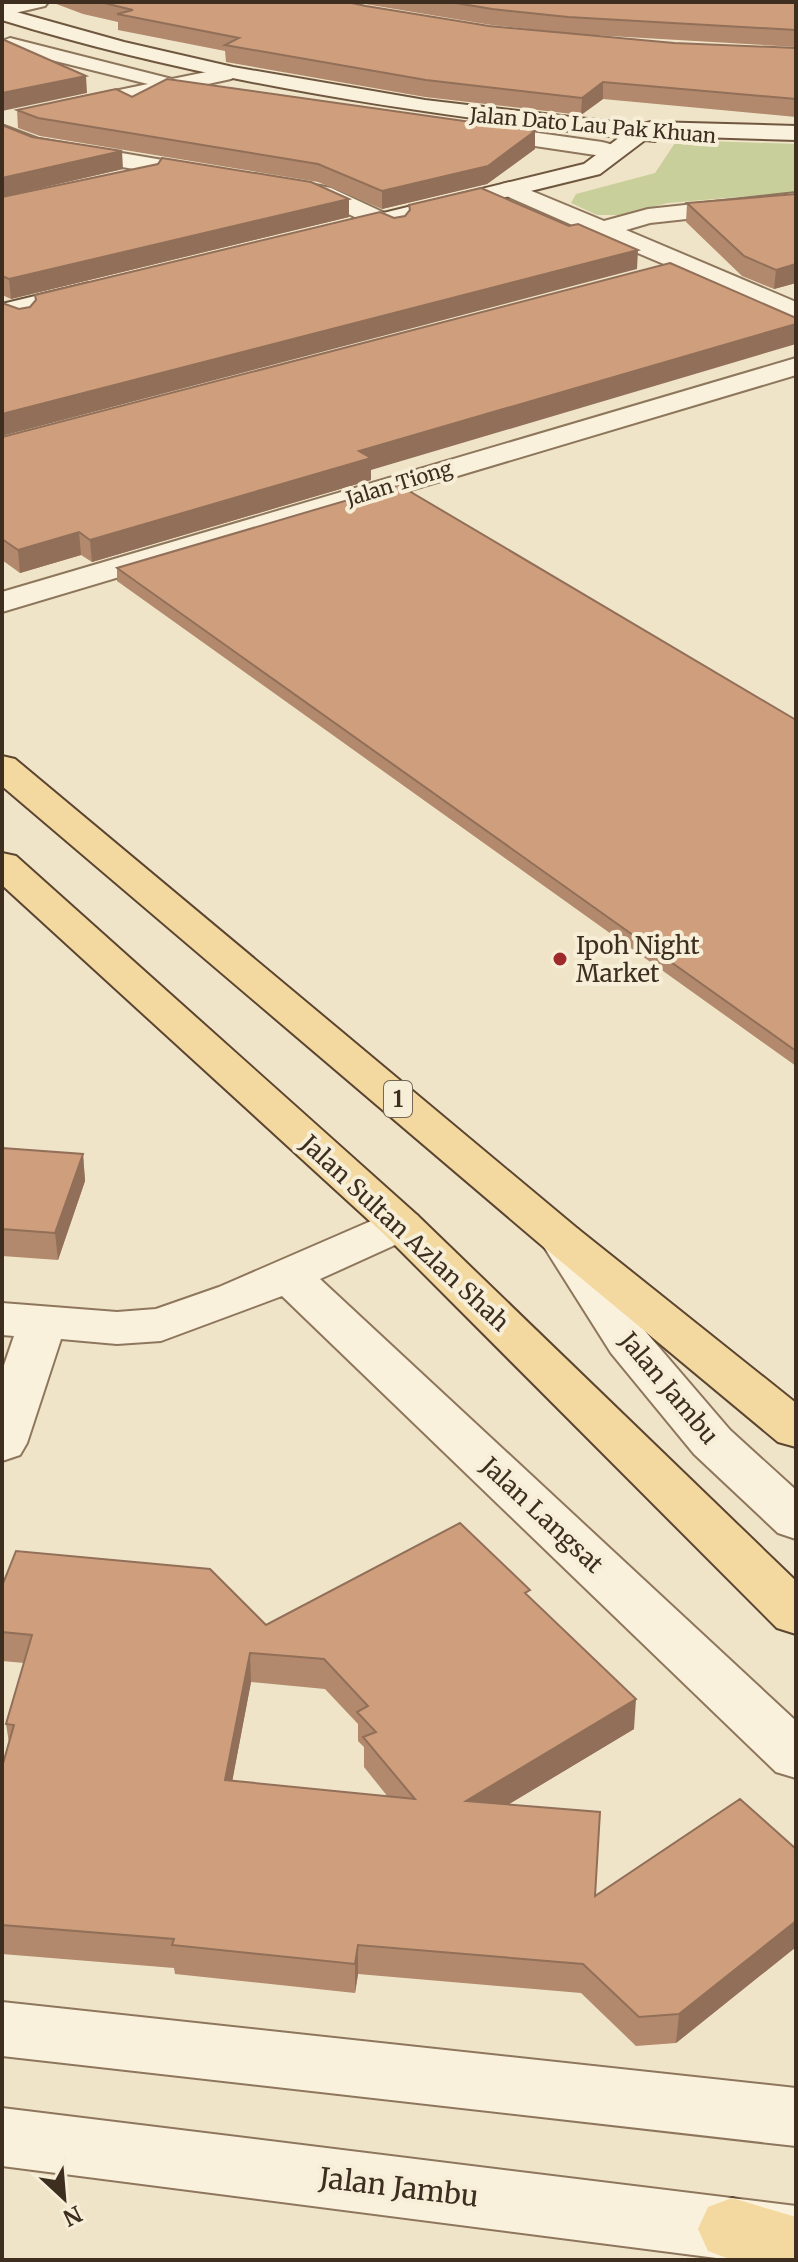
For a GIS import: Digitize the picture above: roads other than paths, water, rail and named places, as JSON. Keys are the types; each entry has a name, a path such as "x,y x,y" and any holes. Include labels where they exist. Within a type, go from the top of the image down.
{"main road":[{"name":"1","path":"2,767 562,1239 796,1430"},
{"name":"Jalan Sultan Azlan Shah","path":"2,864 401,1225 796,1614"},
{"path":"732,2229 796,2249"}],"street":[{"path":"2,12 38,2"},
{"name":"Jalan Dato Lau Pak Khuan","path":"2,12 67,34 231,73 391,98 796,133"},
{"path":"6,45 67,34"},
{"path":"6,45 172,85 602,149"},
{"path":"47,111 231,73"},
{"name":"Jalan Dato Lau Pak Khuan","path":"391,98 425,107 544,123 651,132 796,133"},
{"path":"470,103 535,116 637,124 651,132"},
{"path":"7,123 34,145 234,179"},
{"path":"544,123 592,134 602,142 602,149"},
{"path":"526,188 603,175 627,165 651,132"},
{"path":"314,242 598,167 651,132"},
{"path":"526,188 577,168 602,149"},
{"path":"110,183 172,169"},
{"path":"264,184 323,193 389,224"},
{"path":"526,188 598,230 795,312"},
{"path":"598,230 648,216 796,200"},
{"path":"656,275 686,267"},
{"path":"8,314 112,291"},
{"name":"Jalan Tiong","path":"2,602 796,366"},
{"path":"2,1443 22,1321 117,1328 161,1325 193,1315 401,1225"},
{"name":"Jalan Jambu","path":"562,1239 638,1353 712,1442 796,1520"},
{"name":"Jalan Langsat","path":"288,1275 796,1756"},
{"path":"2,2029 796,2117"},
{"name":"Jalan Jambu","path":"2,2137 796,2237"}],"place":[{"name":"Ipoh Night Market","path":"560,959"}]}
